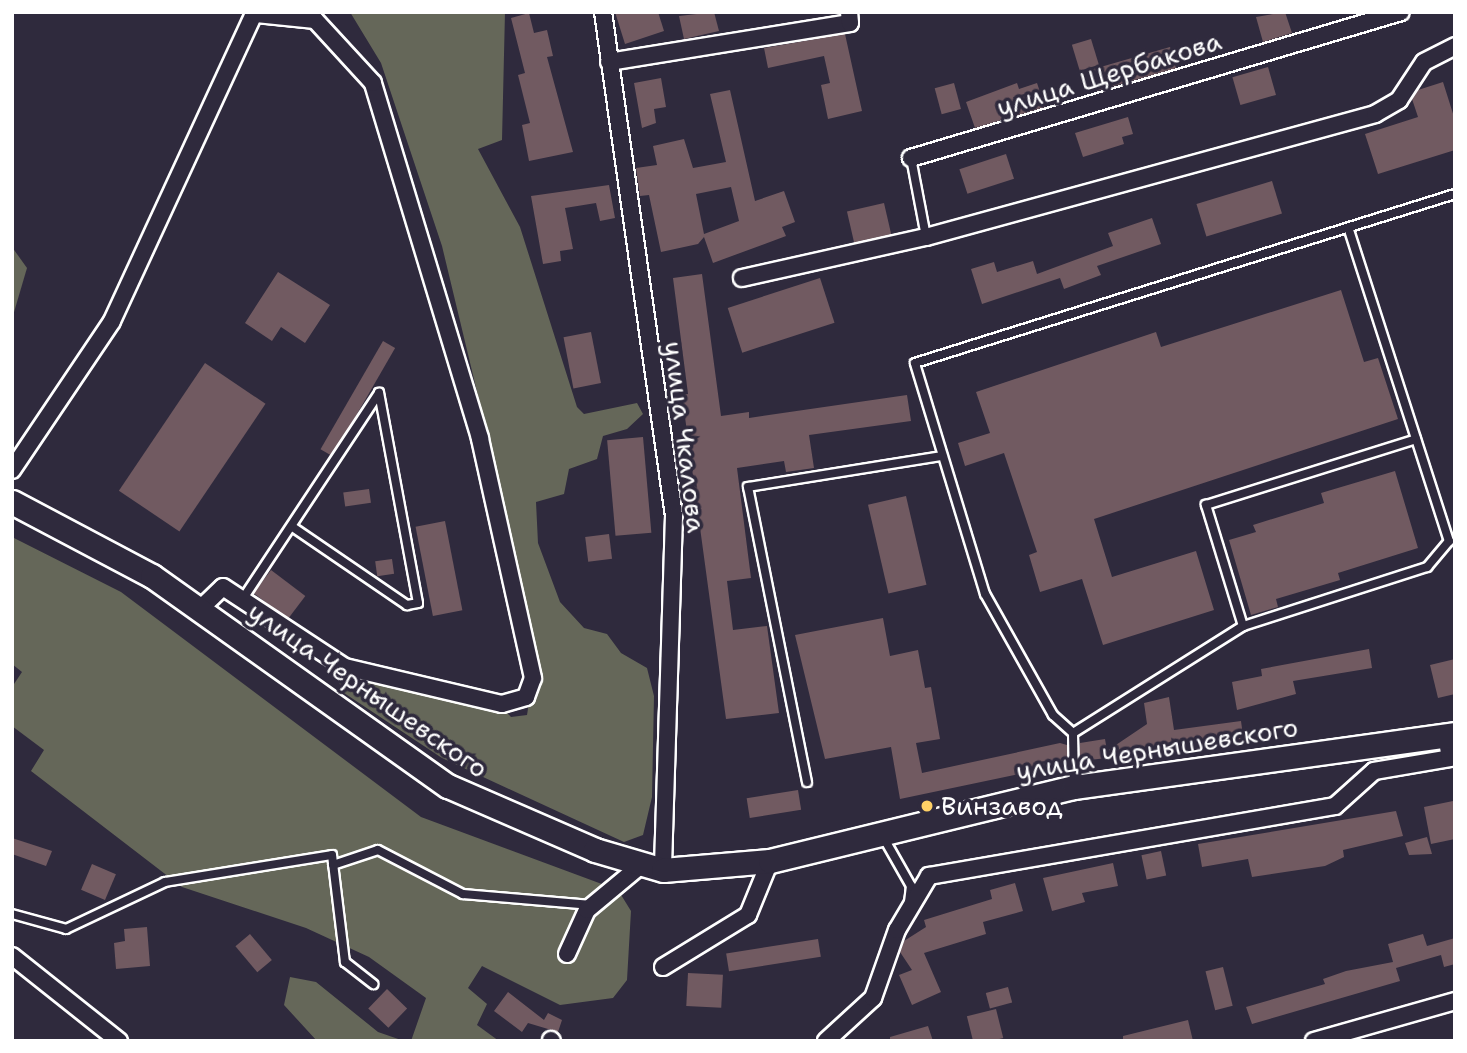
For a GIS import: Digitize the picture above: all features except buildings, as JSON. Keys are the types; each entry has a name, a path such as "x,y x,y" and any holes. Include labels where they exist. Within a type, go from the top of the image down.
{"main road":[{"name":"улица Чернышевского","path":"12,502 85,536 201,608 447,786 640,866 663,870 770,861 1074,787 1450,734"}],"street":[{"name":"улица Чкалова","path":"603,12 674,516 663,870"},
{"path":"609,62 850,23 849,12"},
{"name":"улица Щербакова","path":"911,158 1401,12"},
{"path":"12,470 112,321 255,13 315,20 373,83 480,438 533,678 526,697 502,704 345,667 223,587 201,608"},
{"path":"742,278 926,237 1375,114 1399,100 1424,62 1455,46"},
{"path":"826,1041 873,998 908,912 929,876 1335,806 1374,771 1450,758 1450,734"},
{"path":"663,967 748,915 770,861"},
{"path":"567,954 594,905 640,866"},
{"path":"12,956 119,1041"},
{"path":"1314,1041 1455,1001"}],"lane":[{"path":"911,158 926,237"},
{"path":"1074,787 1073,733 1054,715 985,594 915,363 1349,230 1455,194"},
{"path":"1073,733 1243,626 1427,567 1449,541 1349,230"},
{"path":"242,600 294,528 379,393 418,603 407,604 294,528"},
{"path":"1243,626 1206,505 1416,439"},
{"path":"807,782 748,487 942,456"},
{"path":"880,833 911,886 908,912"},
{"path":"333,865 378,850 463,894 533,905 594,905"},
{"path":"12,914 66,929 165,882 332,855 345,962 373,984"}],"green space":[{"path":"350,12 505,12 502,140 478,149 520,227 577,407 584,414 637,403 643,414 627,429 603,436 597,459 569,469 564,494 536,502 538,543 560,602 584,628 607,634 621,653 647,668 654,696 652,797 643,835 624,842 442,758 344,693 335,674 345,667 498,703 511,717 527,715 533,677 483,452 485,425 442,246 381,63"},
{"path":"12,247 27,268 12,319"},
{"path":"12,537 121,592 421,817 618,890 631,911 627,980 613,998 560,1005 482,966 468,988 487,1004 477,1025 499,1041 411,1041 426,998 369,957 306,928 182,887 31,771 44,750 12,726 12,687 22,672 12,664"},
{"path":"290,977 316,982 378,1032 404,1041 317,1041 284,1005"}],"place":[{"name":"Винзавод","path":"927,806"}]}
